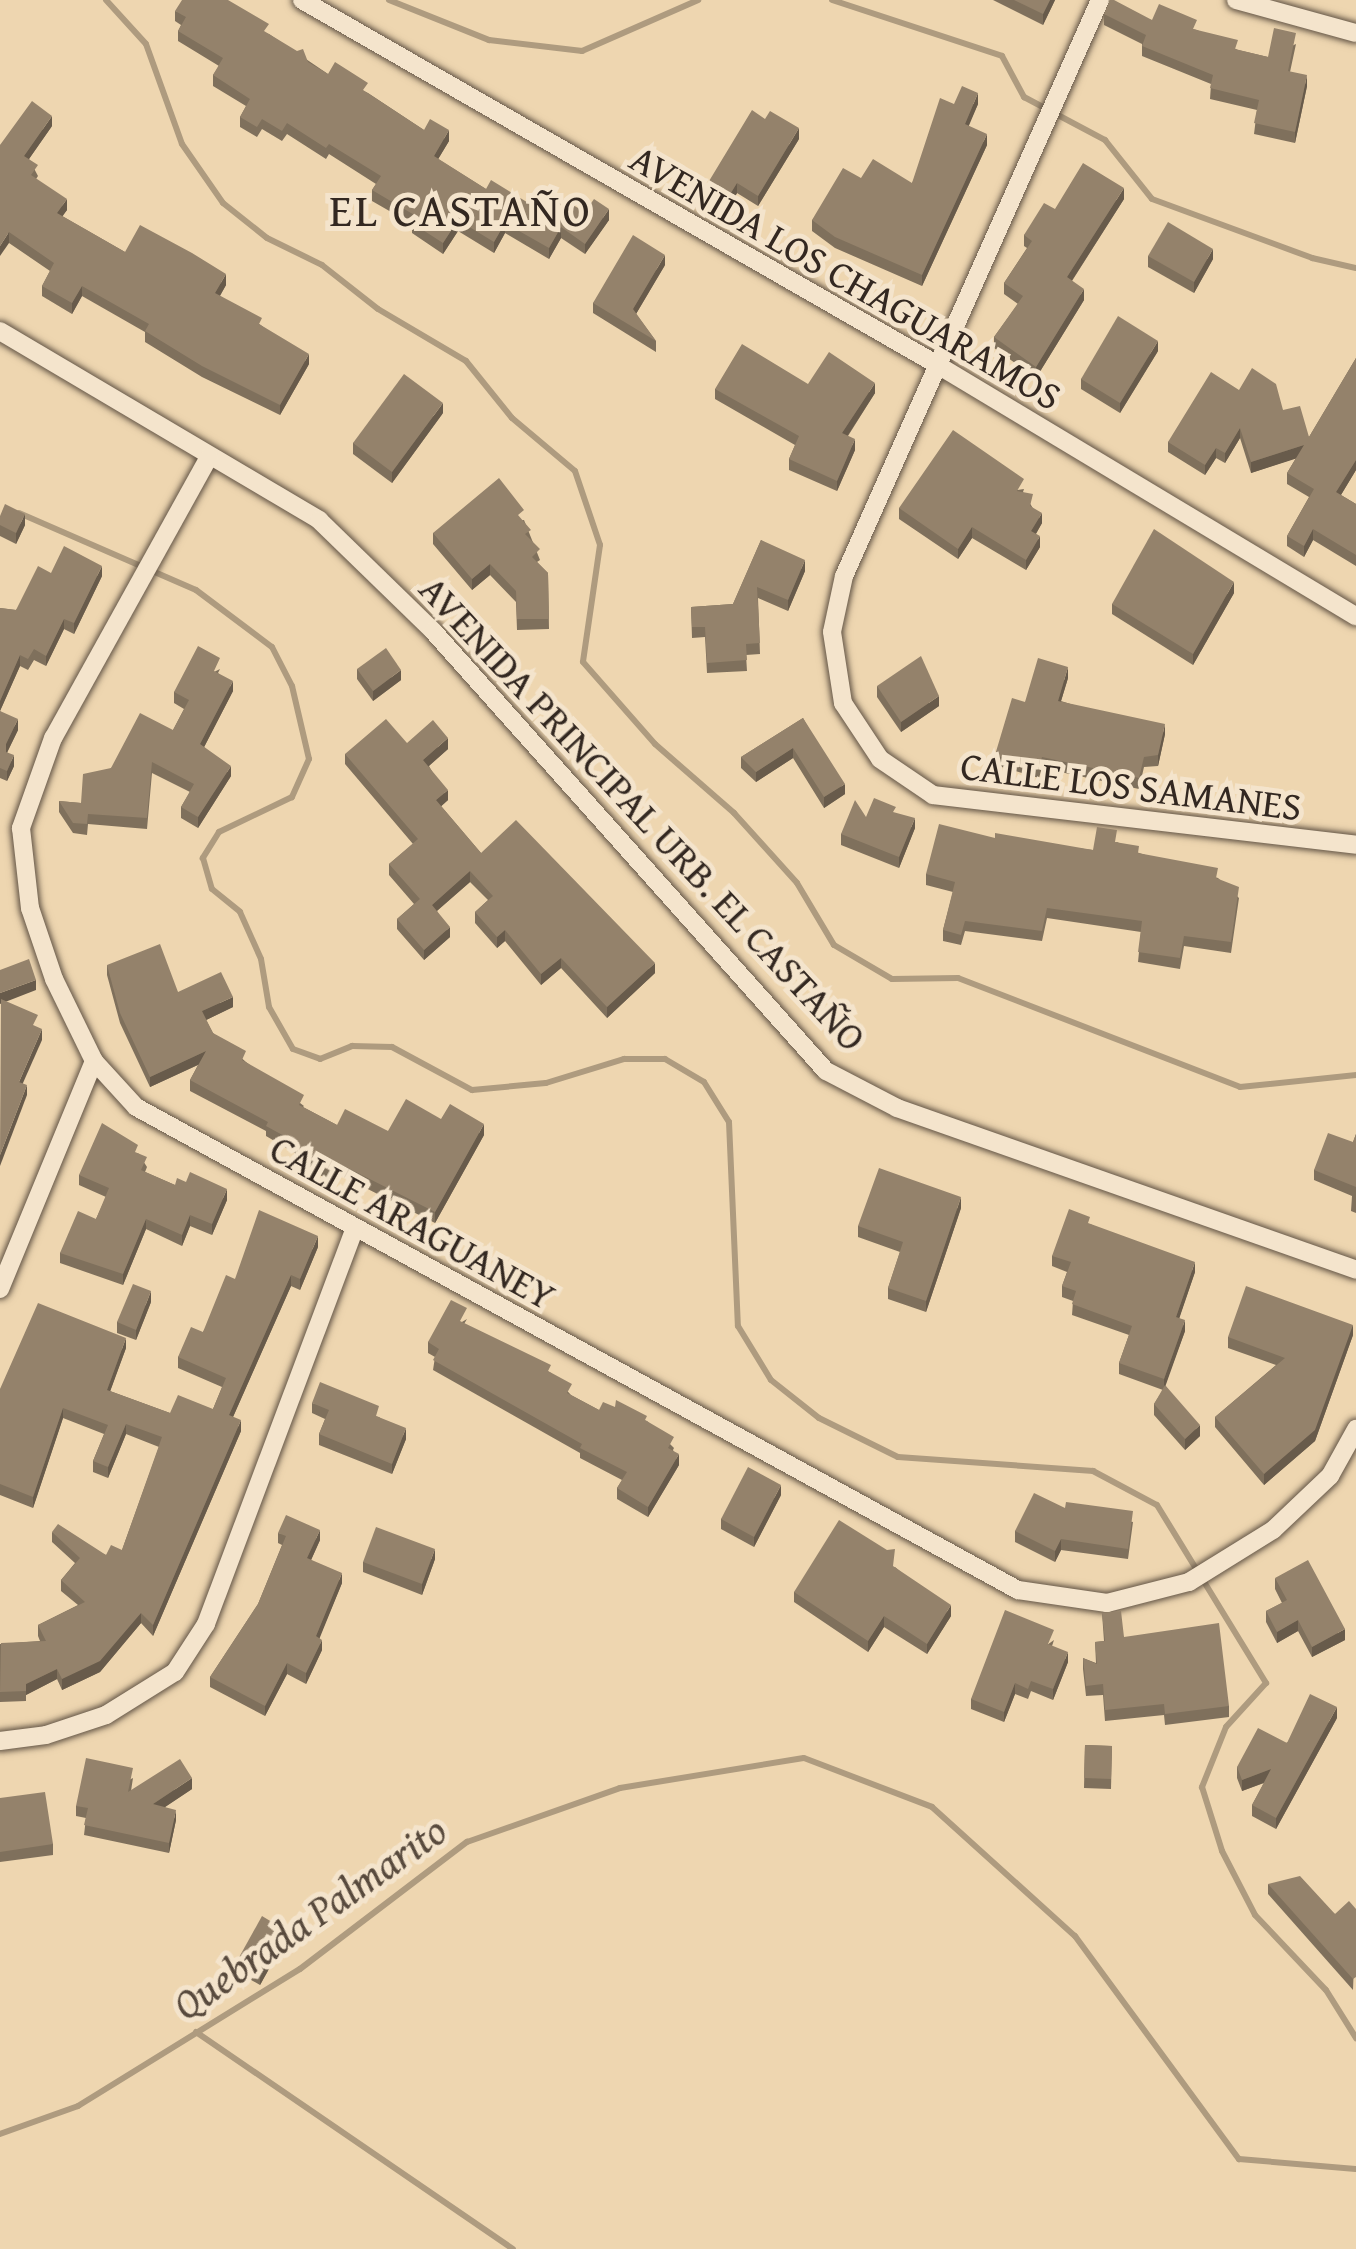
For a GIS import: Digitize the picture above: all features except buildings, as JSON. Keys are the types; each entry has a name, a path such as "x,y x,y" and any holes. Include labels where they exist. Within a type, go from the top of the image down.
{"street":[{"name":"AVENIDA LOS CHAGUARAMOS","path":"302,0 936,364 1356,616"},
{"name":"CALLE LOS SAMANES","path":"1100,0 936,364 837,602 832,632 837,683 853,724 880,759 916,789 951,800 1356,844"},
{"path":"1236,0 1356,33"},
{"name":"AVENIDA PRINCIPAL URB. EL CASTAÑO","path":"0,332 319,520 434,631 826,1071 897,1108 1356,1270"},
{"name":"CALLE ARAGUANEY","path":"209,457 53,738 21,828 30,908 54,979 94,1061 136,1108 1018,1590 1107,1603 1189,1582 1273,1530 1330,1476 1356,1430"},
{"path":"0,834 21,828"},
{"path":"0,1289 94,1061"},
{"path":"0,1741 46,1735 106,1715 175,1672 206,1624 355,1228"}],"waterway":[{"path":"106,0 146,44 182,144 223,203 267,238 322,265 378,309 466,361 512,418 575,471 600,545 583,662 655,744 734,813 797,883 834,945 892,979 958,978 1240,1087 1356,1075"},
{"path":"389,0 489,40 582,51 698,0"},
{"path":"832,0 1002,56 1024,97 1105,140 1152,199 1312,258 1356,268"},
{"path":"19,513 196,590 272,647 292,686 309,759 292,797 219,832 203,858 212,889 240,912 261,959 269,1007 293,1049 320,1059 352,1046 392,1047 472,1090 546,1083 624,1059 665,1059 704,1082 729,1122 738,1326 771,1380 819,1418 898,1457 1093,1471 1157,1505 1266,1683 1226,1727 1202,1787 1222,1851 1255,1915 1326,1990 1356,2038"},
{"name":"Quebrada Palmarito","path":"0,2134 78,2106 300,1969 467,1842 620,1788 804,1758 932,1807 1075,1936 1239,2159 1356,2169"},
{"path":"196,2032 513,2249"}],"district":[{"name":"EL CASTAÑO","path":"461,210"}]}
